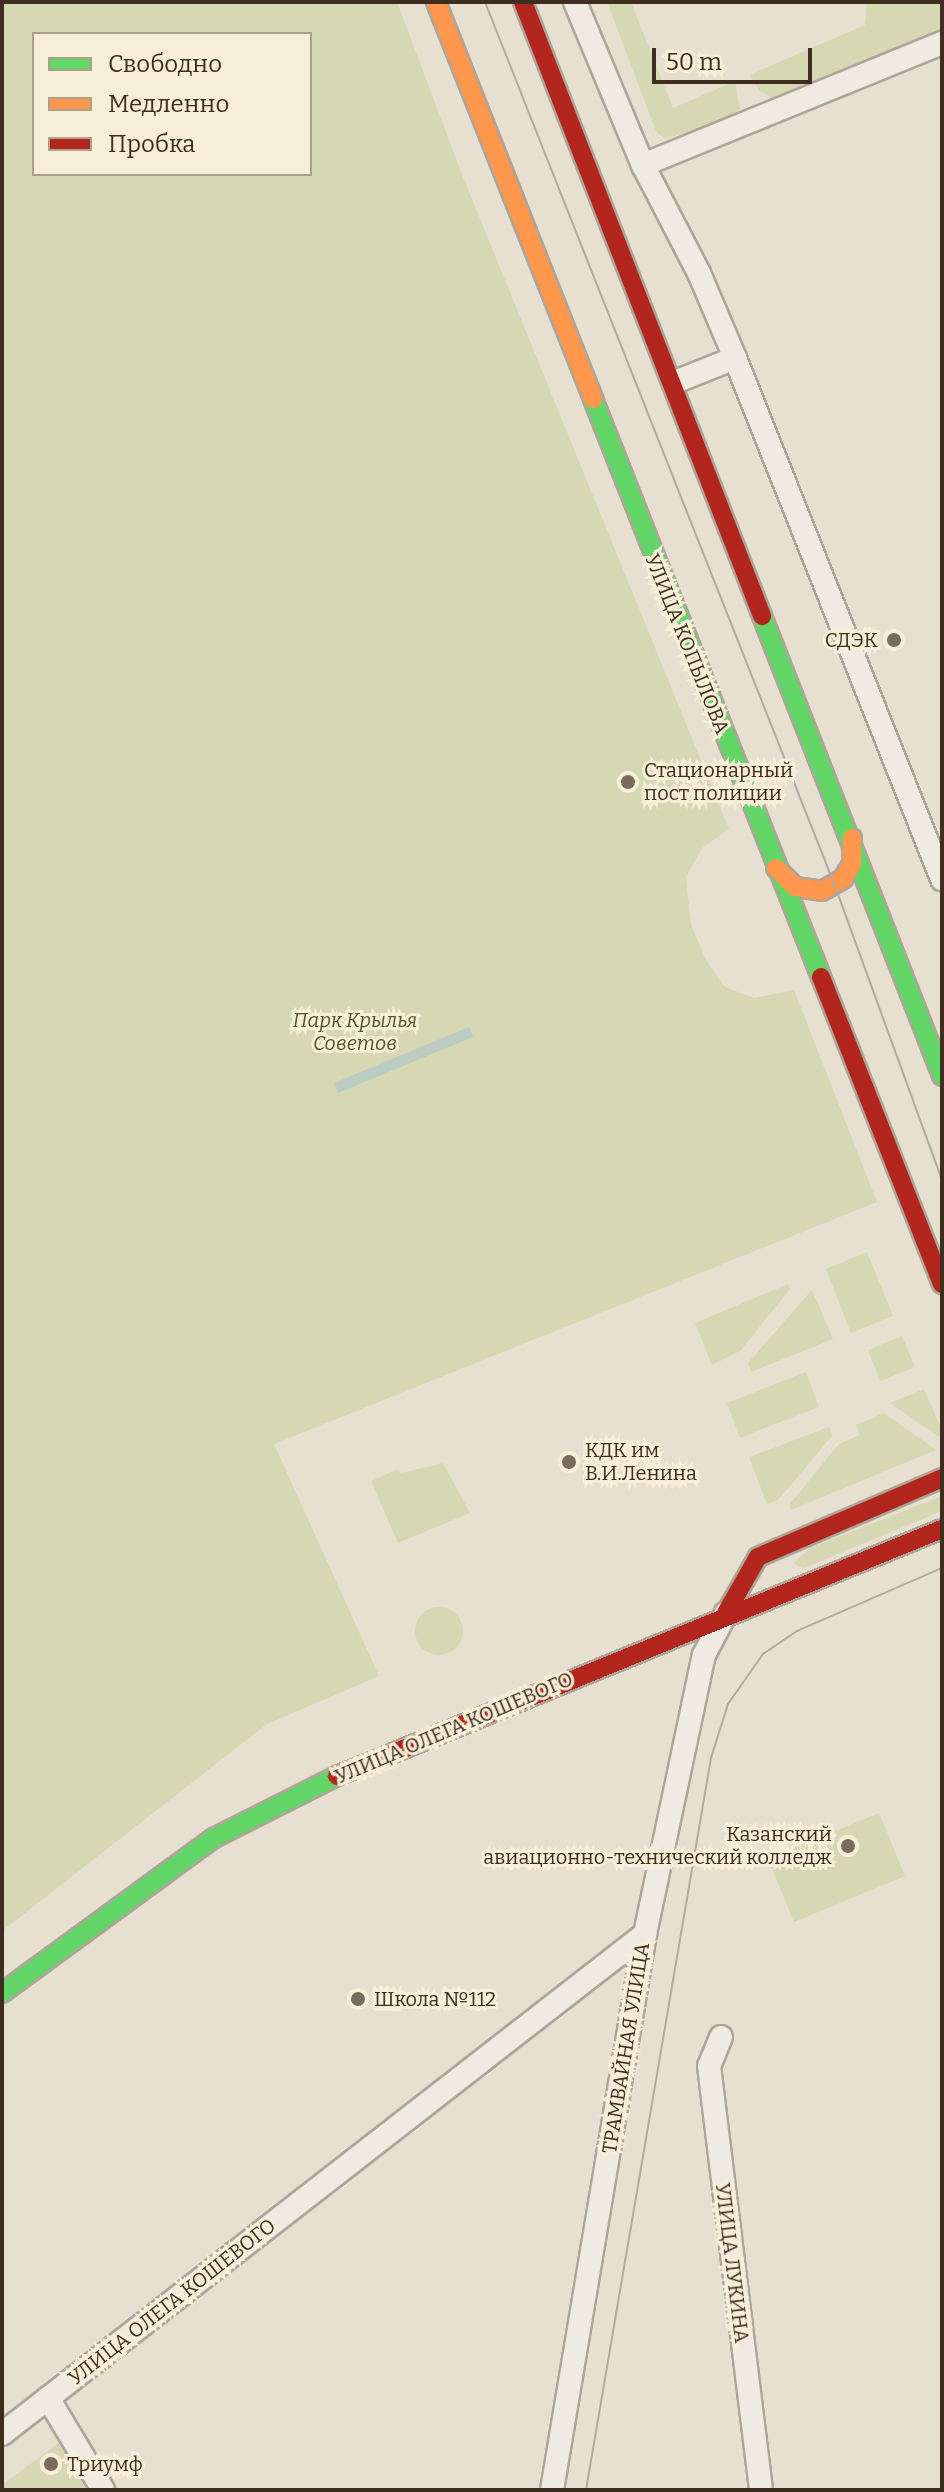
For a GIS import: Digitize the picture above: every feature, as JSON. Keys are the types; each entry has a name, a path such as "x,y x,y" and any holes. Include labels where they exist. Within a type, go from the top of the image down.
{"main road":[{"name":"УЛИЦА КОПЫЛОВА","path":"436,2 942,1284"},
{"path":"523,2 675,382 942,1076"},
{"path":"776,868 795,887 822,891 843,879 852,864 852,837"},
{"path":"726,1613 758,1557 942,1478"},
{"name":"УЛИЦА ОЛЕГА КОШЕВОГО","path":"2,1993 214,1838 266,1808 726,1613 942,1529"}],"street":[{"path":"575,2 643,165 699,273 735,358 936,844 942,879"},
{"path":"643,165 942,43"},
{"path":"675,382 735,358"},
{"name":"ТРАМВАЙНАЯ УЛИЦА","path":"552,2490 645,1934 704,1655 726,1613"},
{"name":"УЛИЦА ОЛЕГА КОШЕВОГО","path":"2,2434 645,1934"},
{"name":"УЛИЦА ЛУКИНА","path":"721,2037 709,2066 761,2490"},
{"path":"48,2398 103,2490"}],"green space":[{"name":"Парк Крылья Советов","path":"2,2 397,2 463,177 729,829 702,848 686,877 691,925 707,962 725,987 754,998 794,990 877,1202 274,1444 379,1676 267,1724 2,1931"},
{"path":"607,2 631,2 673,108 735,81 740,109 725,121 664,139 656,131"},
{"path":"942,2 942,29 772,99 759,90 749,75 865,25 867,3"},
{"path":"867,1252 893,1316 851,1333 826,1269"},
{"path":"788,1284 790,1289 740,1351 712,1365 695,1323"},
{"path":"812,1290 833,1339 751,1372 748,1363"},
{"path":"902,1336 915,1367 880,1381 868,1350"},
{"path":"806,1372 819,1407 740,1438 727,1403"},
{"path":"924,1389 942,1430 939,1437 890,1403"},
{"path":"884,1413 936,1450 791,1510 789,1505 839,1444 860,1435 856,1425"},
{"path":"829,1427 832,1436 778,1500 767,1504 749,1457"},
{"path":"443,1463 470,1513 398,1543 371,1481 398,1469 401,1473"},
{"path":"942,1496 942,1511 804,1568 793,1564 810,1548"},
{"path":"439,1607 456,1614 463,1631 456,1648 439,1655 422,1648 415,1631 422,1614"},
{"path":"879,1813 905,1876 794,1922 768,1859"},
{"name":"Триумф","path":"60,2442 86,2490 2,2490 2,2485"}],"shaded area":[{"path":"469,1027 473,1037 338,1093 334,1083"}],"tram line":[{"path":"485,2 835,886 942,1180"},
{"path":"586,2490 711,1758 728,1704 763,1654 797,1631 942,1568"}],"traffic: fast":[{"path":"593,399 821,977"},
{"path":"762,616 942,1076"},
{"path":"2,1993 214,1838 337,1776"}],"traffic: slow":[{"path":"436,2 593,399"},
{"path":"776,868 795,887 822,891 843,879 852,864 852,838"}],"traffic: jam":[{"path":"523,2 762,616"},
{"path":"821,977 942,1284"},
{"path":"726,1613 758,1557 942,1478"},
{"path":"337,1776 942,1529"}],"place":[{"name":"СДЭК","path":"894,640"},
{"name":"Стационарный пост полиции","path":"628,782"},
{"name":"КДК им В.И.Ленина","path":"569,1462"},
{"name":"Казанский авиационно-технический колледж","path":"848,1846"},
{"name":"Школа №112","path":"358,1999"},
{"name":"Триумф","path":"51,2464"}]}
